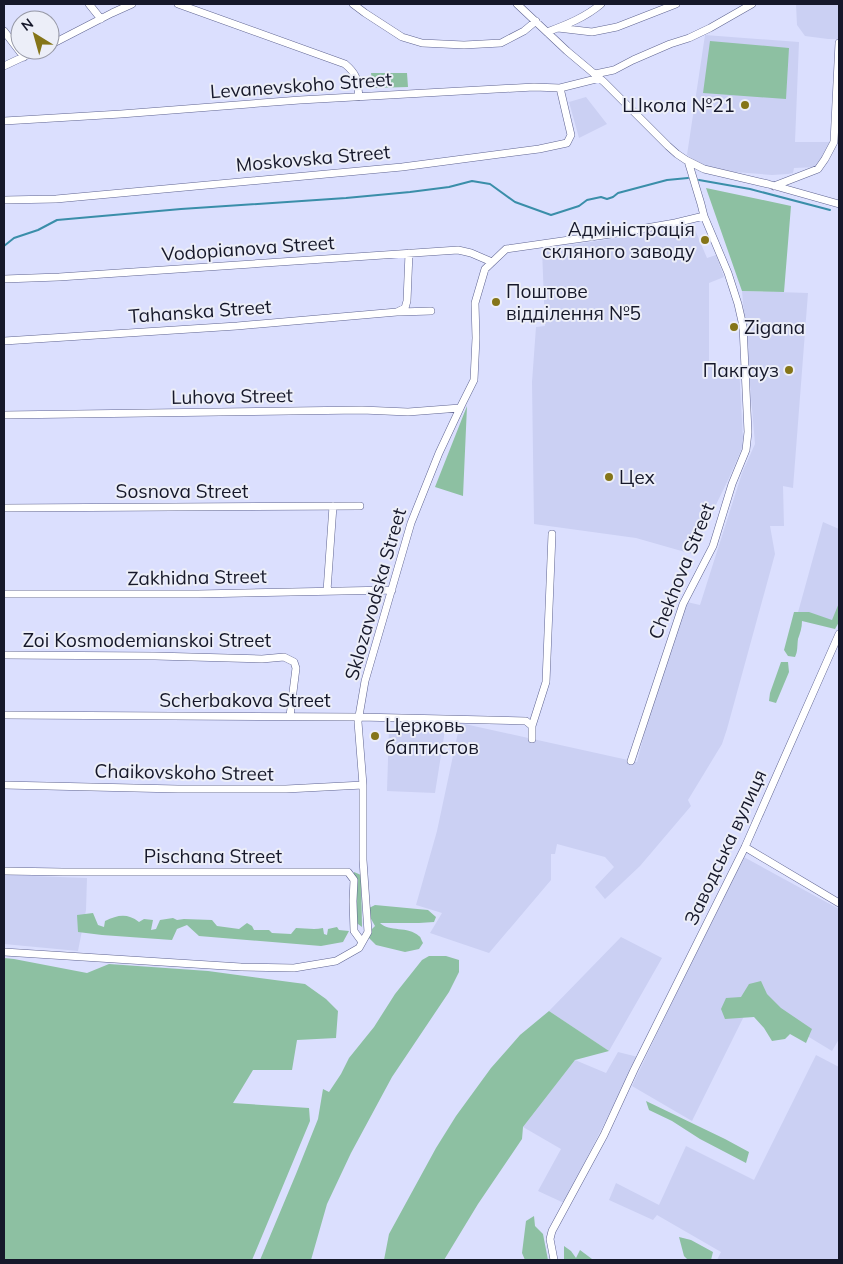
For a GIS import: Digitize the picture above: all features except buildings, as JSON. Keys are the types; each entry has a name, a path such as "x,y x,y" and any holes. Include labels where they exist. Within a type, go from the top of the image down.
{"street":[{"path":"89,4 101,18"},
{"path":"60,39 132,4"},
{"path":"178,4 345,64 354,71 357,78 359,97"},
{"path":"353,4 402,37 422,43 464,45 501,43 524,31 536,21"},
{"path":"517,4 597,76 677,154 688,161 704,169 753,180 839,204"},
{"path":"547,32 567,25 601,4"},
{"path":"558,28 592,32 617,27 676,4"},
{"name":"Levanevskoho Street","path":"4,121 300,100 534,87 560,88 614,70 688,38 752,4"},
{"path":"774,186 818,169 826,159 834,142 839,43"},
{"path":"4,66 17,60"},
{"name":"Moskovska Street","path":"4,200 56,199 382,168 539,149 567,143 571,135 560,88"},
{"name":"Chekhova Street","path":"631,760 683,604 713,546 732,484 746,450 748,432 743,326 728,273 704,216 688,161"},
{"path":"492,262 506,249 675,223 704,216"},
{"name":"Vodopianova Street","path":"4,279 59,277 458,250 492,262"},
{"path":"398,312 405,308 407,301 408,253"},
{"name":"Sklozavodska Street","path":"360,945 368,932 364,860 363,785 358,722 365,681 411,523 439,453 474,380 475,303 485,269 492,262"},
{"name":"Tahanska Street","path":"4,340 237,326 398,312 431,311"},
{"name":"Luhova Street","path":"4,415 362,410 408,412 460,408"},
{"path":"326,591 334,506"},
{"name":"Sosnova Street","path":"4,508 360,506"},
{"path":"532,739 532,726 546,682 552,534"},
{"name":"Zakhidna Street","path":"4,594 198,594 392,590"},
{"name":"Заводська вулиця","path":"554,1260 550,1239 552,1231 604,1135 634,1070 745,847 839,634"},
{"name":"Zoi Kosmodemianskoi Street","path":"4,655 262,659 284,657 294,662 296,668 290,716"},
{"name":"Scherbakova Street","path":"4,715 359,716 526,721 532,726"},
{"name":"Chaikovskoho Street","path":"4,785 169,789 276,789 363,785"},
{"path":"745,847 839,903"},
{"name":"Pischana Street","path":"4,871 348,872 354,880 354,931 360,945"},
{"path":"4,952 241,967 294,968 336,961 360,945"}],"shaded area":[{"path":"796,4 839,4 839,39 805,36 797,25"},
{"name":"Школа №21","path":"705,35 799,42 795,142 830,142 817,167 794,168 793,173 772,175 734,172 704,166 687,155"},
{"path":"586,97 607,124 579,138 569,102"},
{"path":"693,225 707,258 716,255 724,277 709,283 709,367 739,366 743,439 742,448 729,478 692,554 636,538 534,524 532,382 536,327 545,326 542,249 680,229"},
{"path":"742,291 808,293 793,488 783,486 784,526 770,526 775,554 722,744 688,800 691,806 640,866 605,899 595,887 614,867 605,857 557,844 555,854 551,854 551,880 489,953 430,933 442,913 416,905 437,831 460,723 637,762 647,723 687,602 700,605 742,473 755,444"},
{"path":"823,522 839,529 839,608 834,625 797,616"},
{"path":"389,729 445,730 435,793 387,791"},
{"path":"742,856 839,909 839,1039 832,1051 751,1002 692,1121 632,1086"},
{"path":"4,875 87,878 86,910 78,951 4,944"},
{"path":"621,937 662,958 609,1051 549,1011"},
{"path":"618,1052 638,1057 564,1203 538,1191 561,1149 523,1127 575,1060 606,1073"},
{"path":"816,1055 839,1067 839,1260 717,1260 721,1252 657,1215 653,1220 609,1200 616,1183 659,1205 686,1146 754,1180"}],"green space":[{"path":"710,41 789,48 786,99 703,93"},
{"path":"371,73 407,73 408,87 373,88"},
{"path":"706,188 791,206 784,292 742,291"},
{"path":"467,406 463,496 435,487"},
{"path":"839,603 839,622 835,629 802,621 796,655 795,657 788,656 784,650 794,612 809,612 832,620"},
{"path":"781,662 788,662 789,672 776,703 769,701"},
{"path":"354,872 361,875 362,927 354,921 355,908 357,906 354,891"},
{"path":"375,905 428,910 436,917 434,922 380,923 384,926 410,931 420,936 423,943 419,949 405,952 376,945 369,938 369,932 375,926 370,917 369,908"},
{"path":"93,913 98,925 104,927 105,921 114,917 126,916 139,922 144,919 153,920 151,930 156,929 160,920 173,918 177,920 212,920 217,926 239,929 247,923 254,930 269,930 272,933 291,934 296,928 323,928 324,934 327,935 328,929 337,927 339,930 349,931 343,942 321,946 199,936 187,925 177,929 172,940 78,932 77,915"},
{"path":"429,956 446,956 459,960 459,972 449,992 392,1077 351,1153 327,1204 311,1260 260,1260 318,1119 323,1089 329,1092 349,1058 374,1027 395,994 422,960"},
{"path":"4,958 87,973 109,964 208,971 305,984 326,999 338,1011 336,1038 297,1040 292,1070 253,1070 233,1103 309,1108 310,1121 252,1260 4,1260"},
{"path":"761,981 767,994 781,1008 812,1029 806,1043 790,1034 785,1039 772,1041 754,1017 725,1019 721,1009 726,998 741,997 749,984"},
{"path":"549,1011 609,1051 575,1060 523,1127 522,1139 478,1204 444,1260 384,1260 389,1234 436,1148 456,1116 491,1068 520,1035"},
{"path":"646,1101 749,1152 746,1163 649,1110"},
{"path":"534,1216 535,1226 543,1234 548,1260 525,1260 522,1253 526,1221"},
{"path":"679,1237 691,1240 713,1252 711,1260 688,1260 684,1256"},
{"path":"564,1246 576,1258 580,1250 592,1260 564,1260"}],"waterway":[{"path":"4,246 14,238 38,230 57,220 410,192 449,187 472,181 490,184 515,202 551,215 579,206 587,200 601,197 607,199 618,193 667,180 688,178"},
{"path":"699,180 750,189 830,210"}],"place":[{"name":"Школа №21","path":"745,105"},
{"name":"Адміністрація скляного заводу","path":"705,240"},
{"name":"Поштове відділення №5","path":"496,302"},
{"name":"Zigana","path":"734,327"},
{"name":"Пакгауз","path":"789,370"},
{"name":"Цех","path":"609,477"},
{"name":"Церковь баптистов","path":"375,736"}]}
